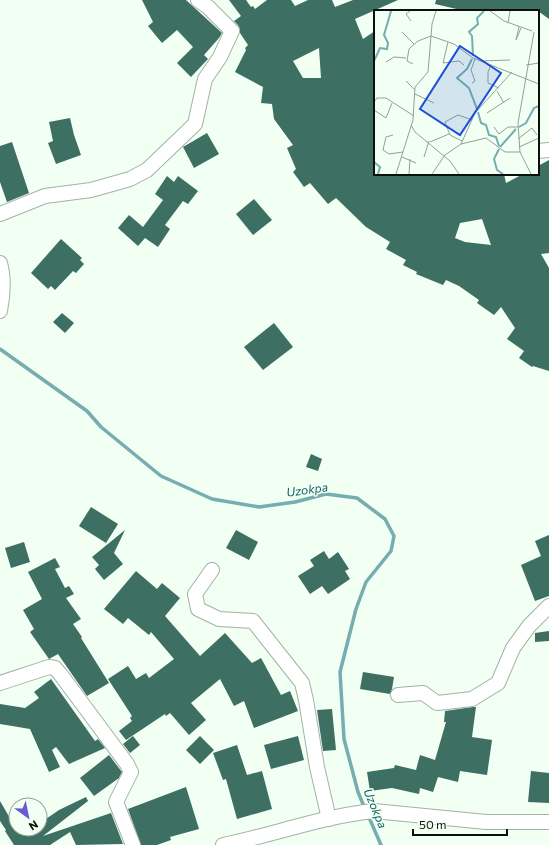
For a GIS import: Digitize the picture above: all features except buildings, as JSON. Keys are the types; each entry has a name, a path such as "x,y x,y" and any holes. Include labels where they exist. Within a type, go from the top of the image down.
{"street":[{"path":"0,214 45,196 91,190 130,179 148,170 195,124 205,79 220,57 232,31 208,7 198,0"},
{"path":"539,151 549,150"},
{"path":"0,263 2,277 0,312"},
{"path":"212,570 195,594 198,609 219,619 252,621 302,683 328,819"},
{"path":"398,694 423,693 437,703 472,699 498,683 513,648 529,626 549,606"},
{"path":"0,683 49,667 55,668 127,764 131,772 116,802 133,845"},
{"path":"223,845 244,843 358,812 374,811 486,822 549,822"}],"waterway":[{"name":"Uzokpa","path":"0,349 87,411 101,427 161,476 212,499 259,507 295,502 326,494 357,498 385,519 394,536 391,551 366,582 356,609 340,672 344,739 358,792 365,809"},
{"name":"Uzokpa","path":"368,815 381,845"}]}
